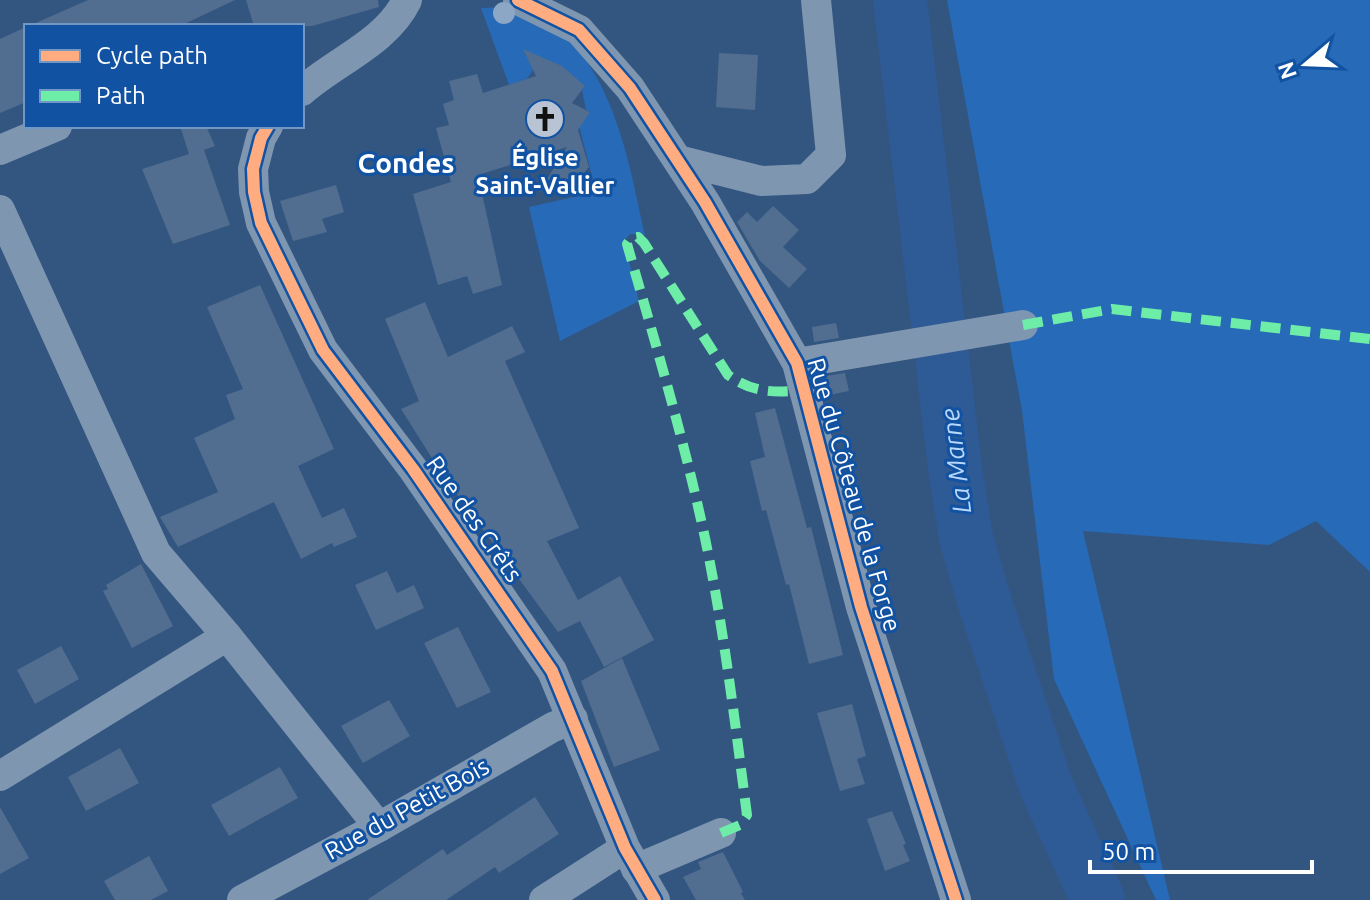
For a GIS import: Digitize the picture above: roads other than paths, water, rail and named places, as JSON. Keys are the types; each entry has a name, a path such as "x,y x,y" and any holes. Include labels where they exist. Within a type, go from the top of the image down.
{"street":[{"path":"304,90 366,45 401,12 407,0"},
{"name":"Rue du Côteau de la Forge","path":"518,0 579,30 630,88 705,202 797,363 861,607 956,900"},
{"path":"678,160 761,181 807,179 831,155 816,0"},
{"path":"0,150 52,128"},
{"name":"Rue des Crêts","path":"267,128 253,169 261,223 323,350 413,469 552,671 631,858 655,900"},
{"path":"0,210 156,553 227,636 379,827"},
{"path":"797,363 1023,325"},
{"path":"0,776 227,636"},
{"name":"Rue du Petit Bois","path":"242,900 379,827 553,727 573,719"},
{"path":"544,900 631,858 721,833"}],"waterway":[{"name":"La Marne","path":"900,0 966,538 1046,786 1098,900"}],"place":[{"name":"Église Saint-Vallier","path":"545,119"}],"district":[{"name":"Condes","path":"406,163"}]}
